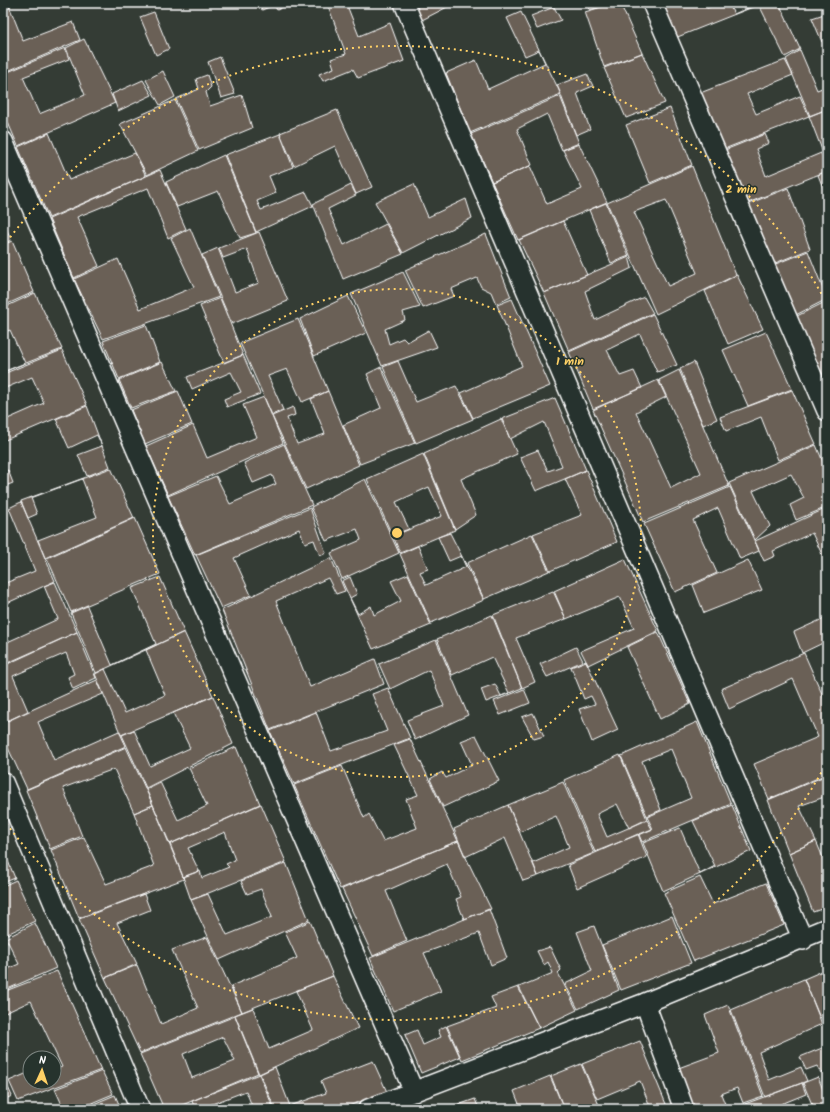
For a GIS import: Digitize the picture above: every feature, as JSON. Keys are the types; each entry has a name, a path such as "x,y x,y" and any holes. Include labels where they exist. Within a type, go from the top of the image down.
{"street":[{"path":"404,3 803,940"},
{"path":"652,3 827,411"},
{"path":"3,141 414,1092"},
{"path":"3,782 140,1109"},
{"path":"368,1109 645,1003 803,940 827,928"},
{"path":"645,1003 684,1109"}],"building":[{"path":"3,3 8,3 23,41 73,22 80,40 3,73"},
{"path":"259,3 291,3 277,10 274,5 262,10"},
{"path":"327,3 346,3 359,36 390,23 404,61 358,78 353,69 323,81 319,74 334,68 331,59 346,54"},
{"path":"415,3 455,3 422,20"},
{"path":"587,3 614,3 590,10"},
{"path":"614,3 620,3 642,53 604,67 585,12"},
{"path":"660,3 705,3 707,8 720,3 728,3 734,14 748,8 746,3 757,3 758,5 675,38"},
{"path":"764,3 779,3 800,49 785,57 759,5"},
{"path":"554,7 561,20 537,29 531,16"},
{"path":"154,12 169,49 156,55 140,17"},
{"path":"521,12 561,94 470,133 446,73 476,60 488,89 545,63 539,50 525,56 507,18"},
{"path":"827,13 827,40 822,42 812,18"},
{"path":"84,39 115,103 18,146 3,111 3,74 65,48 69,59 23,77 39,114 85,95 66,48"},
{"path":"800,50 817,90 827,86 827,109 810,116 786,59"},
{"path":"642,53 665,103 626,118 604,68"},
{"path":"220,57 235,94 221,98 208,62"},
{"path":"785,60 793,75 747,94 756,114 800,96 809,116 719,151 695,95"},
{"path":"163,71 175,97 160,105 146,80"},
{"path":"587,74 593,86 577,93 590,129 576,135 557,85"},
{"path":"207,75 211,87 206,92 210,106 242,95 252,128 199,150 176,99 199,89 196,79"},
{"path":"143,80 152,95 118,111 112,94"},
{"path":"560,96 579,143 562,150 547,114 517,129 532,165 492,182 471,134"},
{"path":"175,100 198,151 147,175 120,124"},
{"path":"670,108 692,165 650,183 626,125"},
{"path":"337,110 372,187 356,194 335,146 294,166 280,133"},
{"path":"825,110 827,115 827,163 809,116"},
{"path":"49,133 69,180 135,153 146,176 49,218 18,147"},
{"path":"280,134 293,167 269,176 276,193 257,201 261,210 306,192 313,206 256,232 225,155"},
{"path":"765,134 769,143 756,149 766,176 821,153 827,166 827,171 743,205 720,152"},
{"path":"579,144 607,202 518,240 492,182 530,166 547,204 582,189 563,150"},
{"path":"224,155 256,233 240,238 218,191 177,207 166,182"},
{"path":"692,166 736,275 656,314 607,203","holes":["666,200 697,273 668,286 634,212"]},
{"path":"160,170 186,229 168,238 148,188 77,217 99,266 74,278 49,219"},
{"path":"827,171 827,189 824,190 818,175"},
{"path":"414,184 428,217 466,199 472,218 403,253 375,202"},
{"path":"351,185 356,195 328,209 344,245 386,224 403,254 343,279 313,204"},
{"path":"788,188 810,249 768,266 743,206"},
{"path":"606,203 629,256 611,263 589,210"},
{"path":"3,220 11,240 3,244"},
{"path":"563,221 587,275 544,293 519,240"},
{"path":"190,228 219,297 103,339 74,279 118,259 140,309 194,287 171,238"},
{"path":"259,232 288,301 232,324 202,255 218,248 235,292 259,283 247,249 223,258 219,248"},
{"path":"486,234 511,297 496,304 491,292 481,287 477,278 451,289 454,296 423,308 405,270"},
{"path":"12,241 34,292 3,306 3,245"},
{"path":"808,251 827,299 790,318 768,267"},
{"path":"629,257 632,268 585,291 595,320 644,297 653,313 569,351 544,293"},
{"path":"403,272 420,307 403,312 405,320 385,329 389,344 403,338 407,342 429,330 437,347 382,366 351,294"},
{"path":"737,275 763,329 728,344 705,291"},
{"path":"35,293 62,349 3,372 25,363 10,330 3,333 3,308"},
{"path":"348,296 366,333 314,356 300,319"},
{"path":"220,298 243,355 224,363 200,306"},
{"path":"512,299 550,386 473,418 461,393 522,366 497,305"},
{"path":"827,301 827,395 791,319"},
{"path":"653,314 677,365 657,372 640,334 607,350 620,376 634,371 642,388 593,409 569,352"},
{"path":"298,319 328,391 302,402 287,369 268,376 283,410 272,415 240,343"},
{"path":"146,325 160,362 119,379 103,341"},
{"path":"766,332 792,389 748,406 723,350"},
{"path":"62,350 87,405 3,441 3,421 44,403 32,377 3,389 3,374"},
{"path":"243,355 260,394 227,407 224,399 241,392 231,372 192,389 187,377"},
{"path":"398,361 416,402 456,386 473,419 416,443 383,367"},
{"path":"162,362 176,391 131,408 119,380"},
{"path":"694,362 717,419 703,425 680,369"},
{"path":"381,367 415,443 360,464 343,425 381,408 367,374"},
{"path":"679,370 729,486 643,522 593,410 658,380 666,397 636,412 671,488 701,473 659,380"},
{"path":"792,390 816,444 778,460 761,417 726,431 720,417"},
{"path":"178,391 192,424 145,444 131,410"},
{"path":"328,391 359,465 306,489 272,416 293,407 295,415 287,418 297,444 325,434 311,399"},
{"path":"264,397 283,443 168,495 146,446 193,425 207,458 257,437 243,405"},
{"path":"555,398 586,470 536,491 520,457 538,450 548,471 562,466 544,422 510,439 502,419"},
{"path":"87,406 110,467 87,476 78,455 102,446 97,435 69,448 56,419"},
{"path":"501,419 517,454 461,479 476,515 455,529 424,454"},
{"path":"284,444 312,505 195,555 168,496 216,476 230,504 276,484 272,475 253,483 244,463"},
{"path":"816,445 827,471 827,507 796,520 790,505 804,498 791,474 753,491 770,526 755,540 729,483"},
{"path":"423,454 455,530 400,553 393,536 442,516 429,487 396,502 409,529 392,535 367,479"},
{"path":"111,468 134,518 45,558 38,540 97,517 82,479 31,498 37,514 28,518 21,501"},
{"path":"8,470 13,483 3,487 3,472"},
{"path":"586,470 617,542 550,571 533,534 582,515 565,479"},
{"path":"365,479 399,553 342,579 331,553 361,540 357,529 326,541 311,507"},
{"path":"730,487 759,551 740,559 718,508 693,520 717,573 675,592 644,524"},
{"path":"21,502 55,581 3,605 3,584 35,571 9,508"},
{"path":"310,508 326,553 320,556 314,540 305,543 299,529 234,558 251,595 221,608 196,555"},
{"path":"827,508 827,565 812,533 773,551 775,556 764,561 755,541"},
{"path":"135,518 160,574 71,612 47,558"},
{"path":"450,533 484,600 431,623 400,554 418,546 428,569 420,572 426,585 466,567 461,556 449,561 438,537"},
{"path":"532,534 549,571 484,599 467,563"},
{"path":"331,558 345,591 336,594 328,578 276,601 310,687 375,659 384,684 270,730 222,610"},
{"path":"625,559 658,631 588,665 581,651 634,628 620,597 566,619 554,591"},
{"path":"748,560 762,590 704,613 693,585"},
{"path":"408,574 431,625 373,649 342,581 350,577 357,594 350,598 358,614 371,606 374,615 401,601 391,581"},
{"path":"160,577 184,632 96,673 71,613 87,606 112,665 156,644 132,588"},
{"path":"55,582 77,632 3,665 3,644 58,619 44,586"},
{"path":"553,591 566,619 516,638 535,682 522,688 493,615"},
{"path":"492,615 522,688 486,702 481,689 495,684 501,696 509,693 492,657 452,675 437,639"},
{"path":"827,617 827,641 802,653 794,632"},
{"path":"77,632 96,678 73,689 68,677 74,674 66,653 13,676 28,711 3,723 3,666"},
{"path":"184,632 213,696 121,735 95,674 105,669 125,713 165,695 146,650"},
{"path":"658,632 690,704 660,719 627,647"},
{"path":"436,640 468,715 415,740 407,720 444,706 429,670 390,689 379,664"},
{"path":"576,647 583,661 547,677 540,664"},
{"path":"804,653 827,705 827,774 769,799 754,764 818,737 793,679 729,709 721,689"},
{"path":"586,661 618,730 592,742 579,709 595,704 591,696 584,699 571,667"},
{"path":"97,680 103,694 38,722 54,760 119,731 126,746 27,789 3,737 3,723"},
{"path":"388,688 410,738 294,784 270,731 316,712 331,751 387,731 372,694"},
{"path":"524,689 530,703 500,715 494,701"},
{"path":"213,696 233,744 146,788 122,735 134,730 150,766 190,748 173,713"},
{"path":"533,713 544,736 534,739 522,717"},
{"path":"697,722 731,804 642,842 639,835 653,829 647,817 691,798 671,749 642,761 661,810 647,816 621,756"},
{"path":"476,735 499,781 443,807 430,779 442,772 446,778 472,765 461,741"},
{"path":"410,739 458,841 340,889 294,785 342,766 364,818 369,814 383,841 417,828 406,799 418,795 394,745"},
{"path":"126,747 153,805 134,813 114,769 63,788 82,836 50,849 26,790"},
{"path":"236,747 260,804 170,844 146,789 160,782 178,820 207,806 189,768"},
{"path":"620,755 647,819 634,826 647,820 652,829 595,852 564,780","holes":["617,804 629,828 607,837 597,814"]},
{"path":"827,775 827,796 799,806 816,841 789,853 768,800"},
{"path":"563,782 594,853 538,876 533,863 569,847 556,816 520,832 508,805"},
{"path":"261,804 286,862 191,900 170,844","holes":["225,832 235,860 226,864 229,867 202,878 200,871 183,877 199,871 188,848"]},
{"path":"153,805 184,879 79,918 51,850 84,837 106,884 154,866 134,813"},
{"path":"508,805 538,876 523,881 505,838 465,857 454,829"},
{"path":"732,805 751,851 663,891 643,843 680,828 700,874 715,866 693,821"},
{"path":"638,834 647,857 577,888 568,865"},
{"path":"458,841 491,909 464,919 456,899 461,897 447,864 386,891 407,941 373,956 342,889"},
{"path":"816,841 827,867 827,907 813,912 789,853"},
{"path":"3,849 15,878 3,883"},
{"path":"286,863 309,920 219,960 191,900 208,894 227,935 272,917 261,889 247,894 241,881"},
{"path":"700,877 713,904 766,883 784,925 694,961 664,893"},
{"path":"16,880 35,921 5,935 3,931 3,886"},
{"path":"144,894 150,910 117,923 137,964 105,978 79,919"},
{"path":"489,909 507,958 491,965 479,933 424,953 441,991 393,1011 370,958"},
{"path":"672,916 691,963 621,990 602,945"},
{"path":"310,921 333,976 242,1012 231,986 297,958 285,932"},
{"path":"35,923 56,968 3,991 3,971 19,964 6,938"},
{"path":"594,926 619,990 578,1009 565,984 592,971 577,932"},
{"path":"207,937 242,1012 140,1053 105,978 137,965 161,1024 198,1008 172,950"},
{"path":"550,947 561,970 558,973 577,1010 539,1028 519,987 553,973 548,962 544,965 537,951"},
{"path":"827,969 827,1015 820,1018 804,979"},
{"path":"57,971 101,1070 62,1085 62,1050 54,1050 31,1001 3,1014 3,992"},
{"path":"333,976 358,1028 259,1074 235,1015 253,1008 269,1049 313,1030 296,991"},
{"path":"804,979 822,1024 759,1052 769,1080 801,1067 807,1081 765,1097 731,1010"},
{"path":"518,987 539,1028 462,1060 447,1026 496,1008 491,997"},
{"path":"728,1005 763,1096 743,1103 737,1088 721,1094 727,1109 687,1109 673,1070 719,1053 705,1015"},
{"path":"235,1016 258,1073 173,1109 164,1109 140,1054","holes":["223,1037 235,1061 192,1078 183,1054"]},
{"path":"446,1026 460,1057 421,1073 405,1035 417,1030 423,1045 441,1037 438,1030"},
{"path":"640,1041 668,1109 651,1109 640,1081 597,1099 582,1064"},
{"path":"827,1046 827,1071 821,1073 817,1066 806,1070 800,1057"},
{"path":"373,1061 387,1092 340,1109 275,1109 260,1074 275,1067 290,1106 326,1093 321,1081"},
{"path":"581,1064 599,1105 588,1109 564,1109 551,1076"},
{"path":"102,1071 113,1094 77,1109 64,1109 55,1090 62,1090 62,1086"},
{"path":"259,1074 274,1109 243,1109 252,1106 246,1091 199,1109 195,1109 192,1101"},
{"path":"22,1075 22,1090 47,1090 18,1101 9,1081"},
{"path":"550,1076 564,1109 521,1109 514,1091"},
{"path":"818,1077 827,1100 827,1109 814,1109 803,1083"},
{"path":"6,1083 12,1096 3,1100 3,1084"},
{"path":"802,1083 806,1094 769,1109 747,1109 745,1104"},
{"path":"115,1095 121,1109 84,1108"},
{"path":"475,1099 479,1109 447,1109"},
{"path":"812,1103 814,1109 793,1109"},
{"path":"744,1104 745,1109 731,1109"}]}
